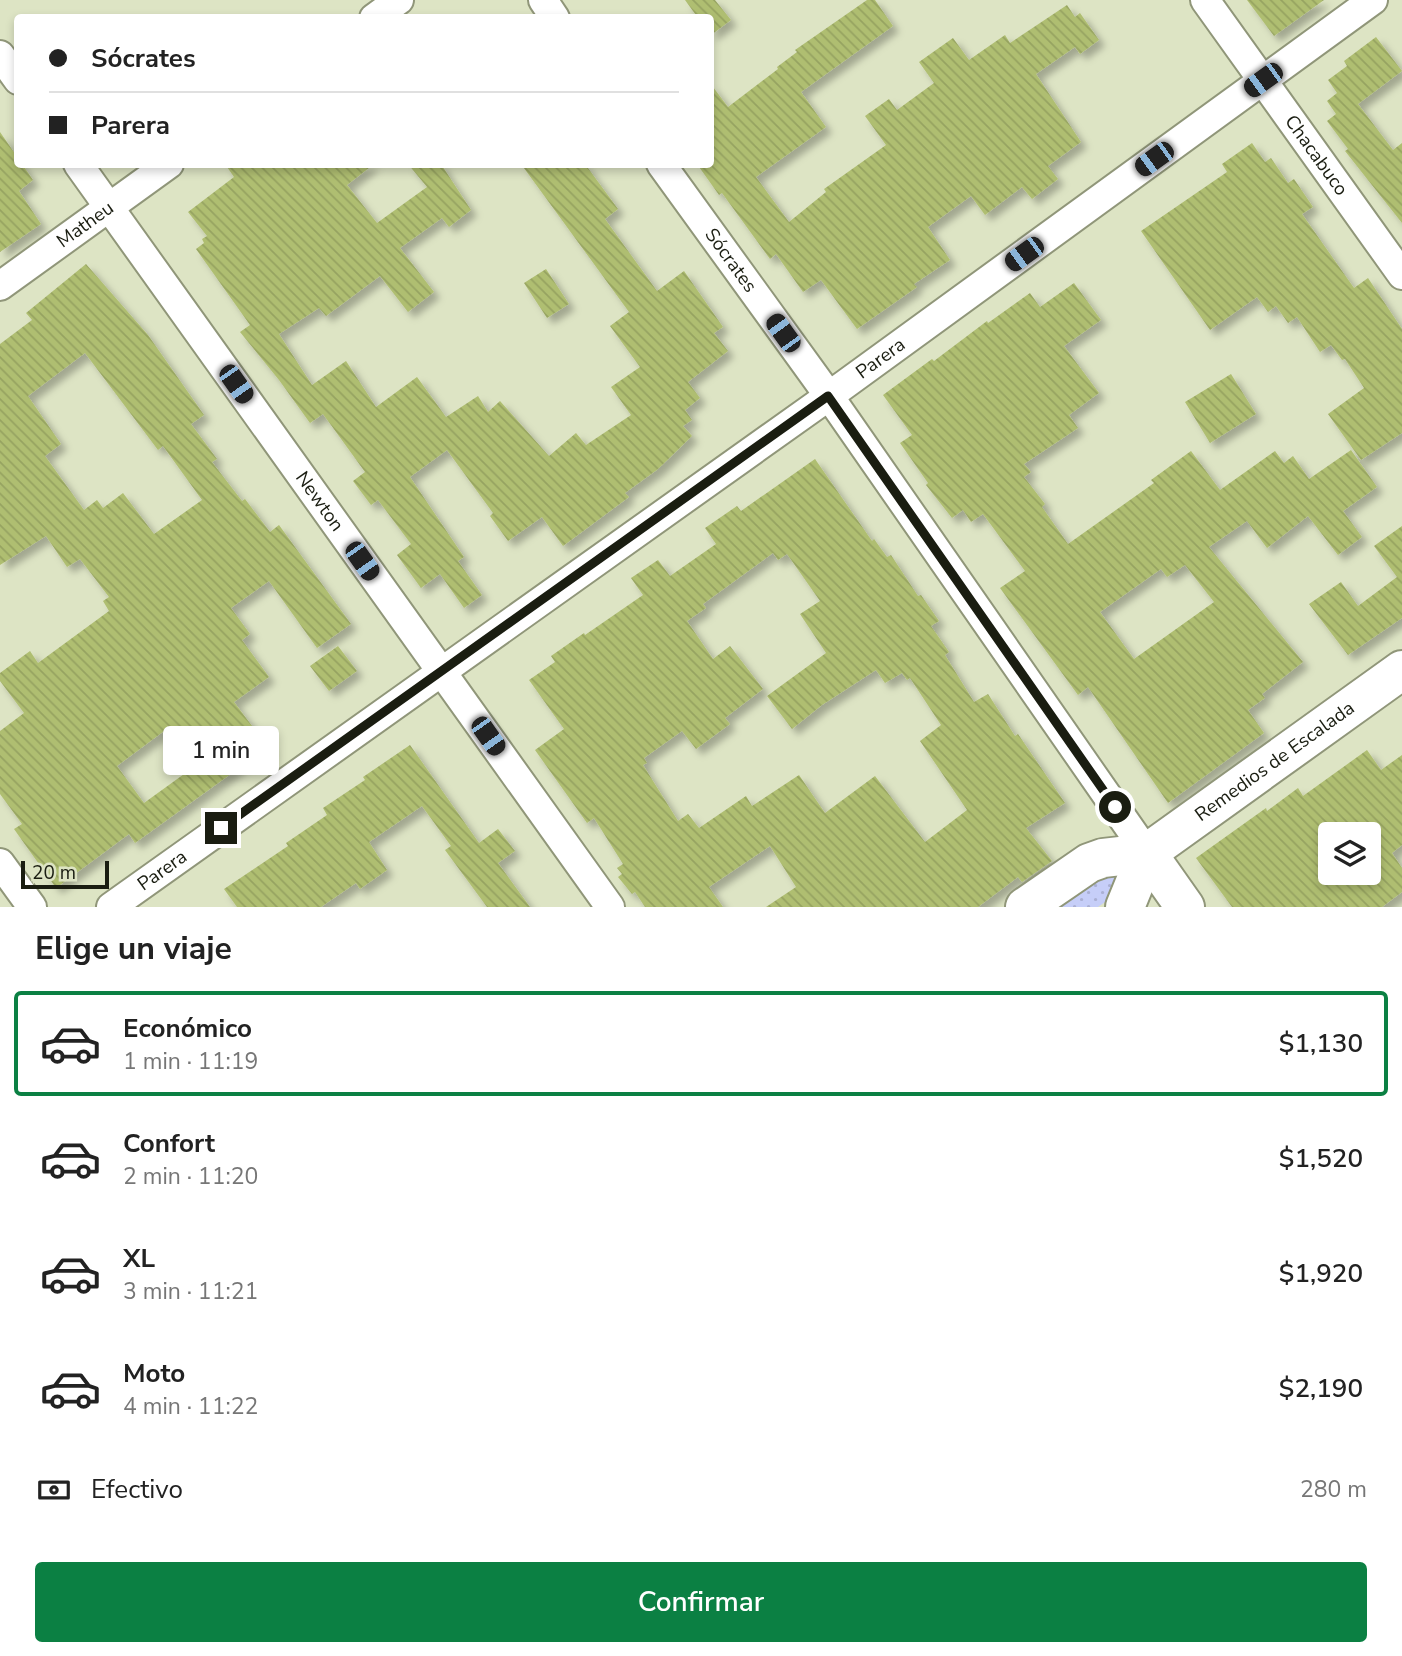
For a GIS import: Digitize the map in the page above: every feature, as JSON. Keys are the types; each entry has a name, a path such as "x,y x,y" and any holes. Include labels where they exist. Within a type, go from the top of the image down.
{"main road":[{"name":"Remedios de Escalada","path":"1025,907 1088,863 1103,858 1147,853 1402,670"},
{"path":"1125,907 1147,853"},
{"name":"Sócrates","path":"1147,853 1185,907"}],"street":[{"path":"380,14 399,0"},
{"name":"Chacabuco","path":"1205,0 1402,275"},
{"name":"Parera","path":"111,907 828,396 1373,0"},
{"path":"0,55 14,74"},
{"name":"Newton","path":"81,168 610,907"},
{"name":"Matheu","path":"0,286 164,168"},
{"name":"Sócrates","path":"664,168 828,396 1147,853"},
{"path":"0,863 32,907"}],"shaded area":[{"path":"1129,863 1121,891 1098,907 1050,907 1099,873"}],"building":[{"path":"685,0 715,0 731,20 714,33 714,14 695,14"},
{"path":"867,0 875,0 893,26 801,92 826,127 756,177 789,222 826,192 824,189 886,145 865,116 889,99 897,110 934,83 919,62 953,38 969,60 1005,35 1010,43 1067,5 1075,17 1080,13 1099,40 1080,54 1075,47 1036,74 1081,142 1048,166 1058,179 1032,199 1022,187 985,215 971,196 928,227 950,260 914,284 917,287 857,329 821,280 803,292 776,254 770,259 722,193 719,195 700,168 714,168 714,88 728,107 778,69 777,67 797,52 795,50"},
{"path":"1247,0 1324,0 1274,36"},
{"path":"1376,37 1402,71 1358,104 1393,150 1402,143 1402,223 1345,151 1348,149 1327,121 1336,114 1327,101 1337,93 1328,80 1347,66 1344,61"},
{"path":"0,132 14,152 14,168 25,168 33,180 19,191 41,224 0,252"},
{"path":"1252,143 1265,162 1271,158 1288,183 1294,179 1313,207 1302,214 1354,288 1368,278 1402,329 1402,433 1361,460 1328,414 1364,388 1345,359 1342,360 1331,345 1320,352 1297,317 1288,323 1276,306 1268,312 1257,297 1210,330 1141,231 1227,172 1222,164"},
{"path":"228,168 369,168 347,185 377,223 427,187 411,168 444,168 471,210 449,227 442,218 400,248 434,292 408,312 380,276 326,316 319,308 279,334 312,385 346,361 376,407 417,377 446,417 478,396 488,412 500,401 549,456 576,433 586,445 631,415 611,387 640,367 610,326 629,312 524,168 588,168 618,209 605,219 657,291 684,271 723,327 714,333 728,351 688,382 700,398 685,410 692,420 683,426 692,436 658,469 625,493 629,497 563,546 542,517 508,541 490,516 493,513 447,450 410,477 464,557 458,561 482,595 464,608 440,574 421,588 397,555 411,544 378,500 371,505 353,481 365,472 323,414 310,423 240,332 250,325 196,249 204,243 202,239 207,236 188,212 234,177"},
{"path":"86,264 148,335 204,415 191,424 217,459 212,462 270,532 279,525 351,624 317,648 269,581 231,608 250,634 242,640 269,677 234,702 270,750 248,766 246,763 135,843 129,834 56,888 14,829 22,824 0,794 0,731 24,713 0,681 0,673 30,651 38,663 109,611 103,601 109,597 80,559 67,567 46,536 0,565 0,344 32,320 26,313","holes":["85,353 158,450 163,446 202,500 154,534 123,493 103,508 97,500 84,510 45,456 61,444 28,396","164,731 191,769 144,803 117,766"]},
{"path":"546,269 569,304 547,318 524,283"},
{"path":"1074,283 1101,320 1064,346 1099,393 1069,415 1078,428 1024,464 1031,472 1024,477 1045,504 1042,507 1068,544 1154,483 1151,480 1191,451 1220,490 1275,451 1284,463 1293,456 1309,479 1351,450 1377,487 1343,511 1362,537 1338,555 1308,516 1267,548 1247,521 1209,547 1303,662 1262,694 1265,698 1248,710 1264,733 1168,803 1088,687 1078,695 1000,588 1025,571 983,514 971,522 963,510 952,518 926,485 928,483 900,443 912,435 883,395 1030,293 1040,307","holes":["1185,565 1214,602 1134,659 1100,612 1161,569 1167,577"]},
{"path":"1231,374 1256,414 1210,443 1185,402"},
{"path":"815,459 872,541 874,539 887,557 891,555 918,596 921,595 939,621 931,626 949,652 945,655 974,702 988,694 1015,736 1018,734 1065,803 1026,828 1052,861 1022,882 1018,877 978,907 766,907 796,887 770,846 709,887 723,907 645,907 635,892 632,894 618,877 622,874 617,868 623,864 594,818 587,823 535,750 564,729 529,680 555,662 551,656 643,595 631,578 658,560 670,576 716,544 705,528 737,506 741,511","holes":["773,553 778,560 787,554 820,601 800,614 826,653 767,696 792,729 822,705 876,670 885,683 902,673 907,680 910,678 941,725 920,741 967,810 925,842 875,776 825,813 799,775 752,806 746,796 699,828 688,814 678,821 643,765 647,763 644,758 682,731 696,749 730,724 725,718 763,689 730,646 713,659 687,621 706,608 703,604"]},
{"path":"1402,526 1402,618 1348,655 1309,604 1341,582 1358,606 1397,577 1374,546"},
{"path":"338,646 357,671 329,691 310,666"},
{"path":"410,745 479,843 498,829 515,851 498,863 530,907 487,907 445,850 451,846 422,806 369,842 387,870 360,889 356,883 321,907 237,907 224,889 288,846 286,843 327,815 323,808"},
{"path":"1367,750 1381,770 1402,755 1402,845 1392,853 1402,868 1402,892 1382,907 1232,907 1196,858 1298,788 1303,796"}],"route":[{"path":"221,828 828,396 1115,807"}]}
